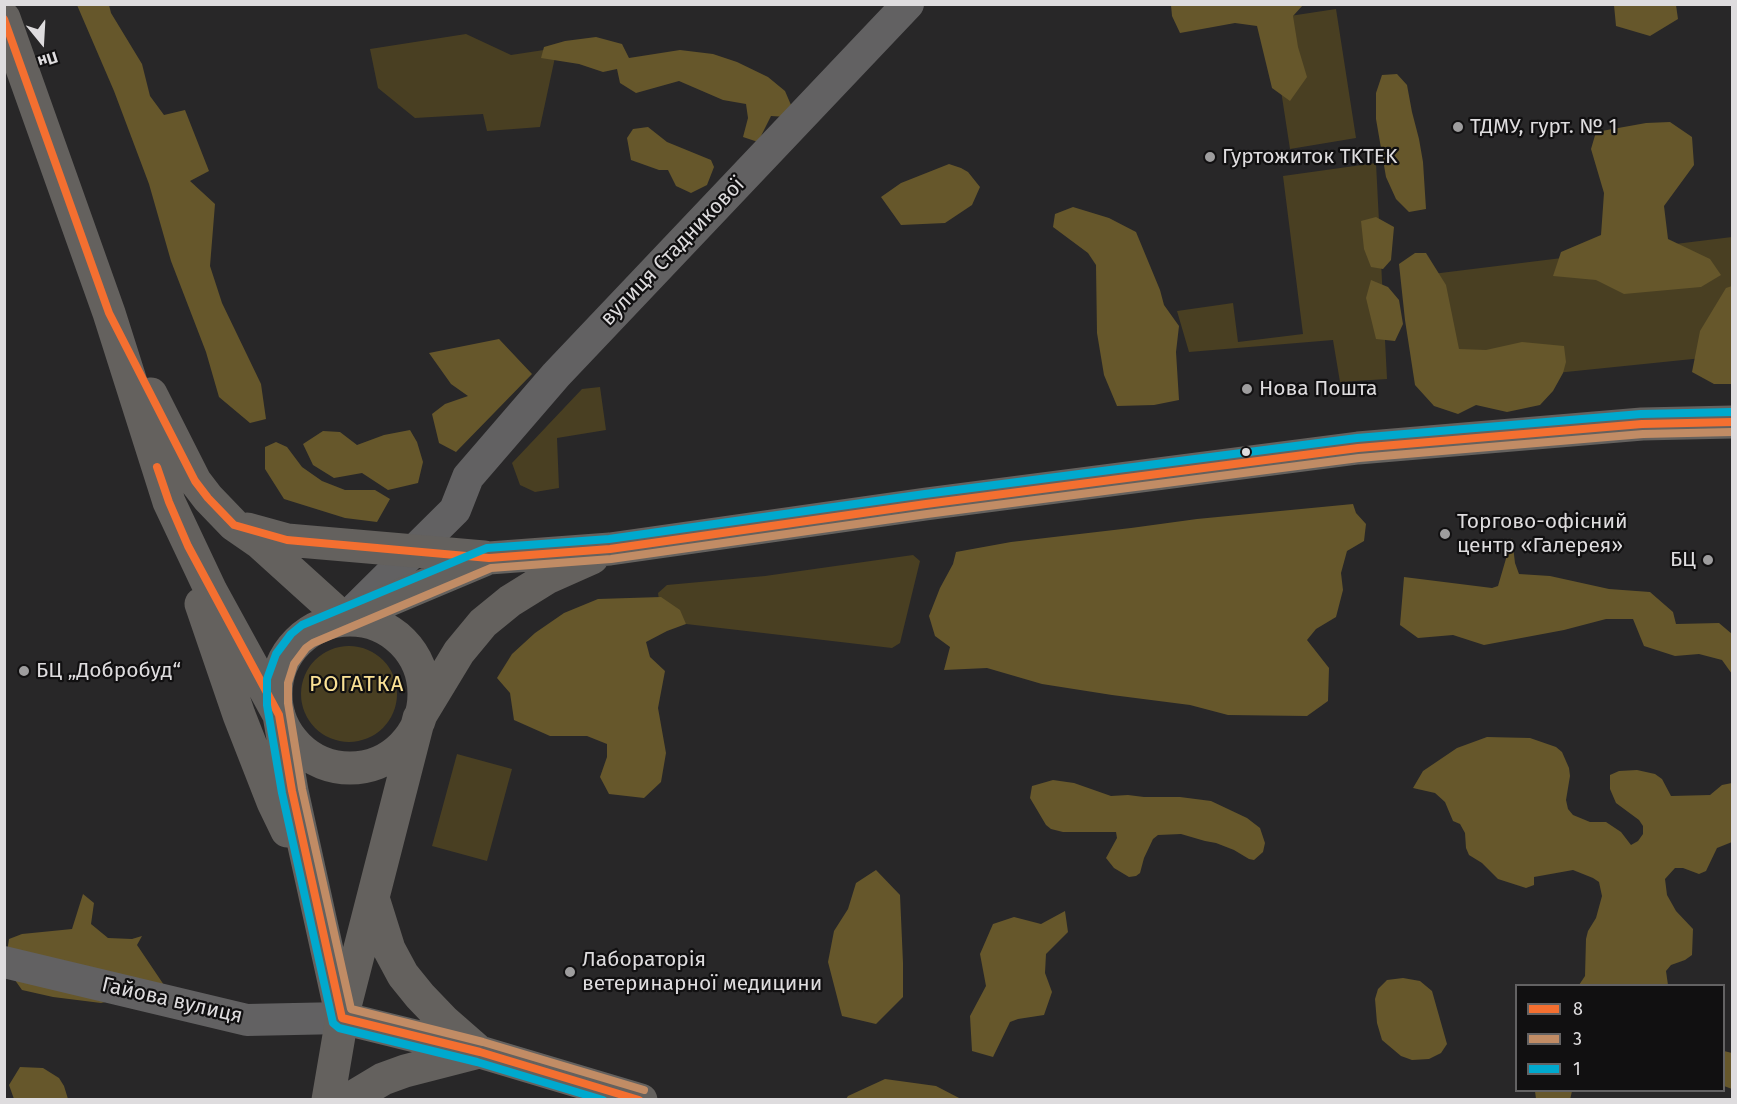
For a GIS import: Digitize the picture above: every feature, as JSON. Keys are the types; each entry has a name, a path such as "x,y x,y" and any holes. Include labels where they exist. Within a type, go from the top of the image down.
{"main road":[{"path":"4,18 109,313 208,626 239,715 273,801 314,890"},
{"path":"109,313 195,481 208,498 234,525 260,543 344,619 385,629 395,636 411,652 421,673 424,696 342,1018 328,1100"},
{"path":"234,525 287,540 489,558 609,549 926,504 1358,448 1642,423 1732,422"},
{"path":"169,502 210,591 289,736 305,753 325,764 348,768 371,765 392,755 408,739 459,652 483,623 510,601 547,578 609,549"},
{"path":"342,1018 292,791 277,704 277,681 291,649 318,628 489,558"},
{"path":"373,898 389,949 403,975 444,1021 480,1052"},
{"path":"342,1018 480,1052 641,1100"},
{"path":"348,1100 383,1079 405,1071 480,1052"}],"street":[{"name":"вулиця Стадникової","path":"414,552 455,510 468,477 556,375 908,4"},
{"path":"344,619 414,552"},
{"name":"Гайова вулиця","path":"4,962 248,1020 342,1018"}],"shaded area":[{"path":"77,5 109,5 111,13 142,64 150,96 164,115 185,110 209,171 190,181 215,204 210,266 222,303 261,384 266,419 250,423 219,397 206,352 171,261 149,184 114,91"},
{"path":"1171,5 1303,5 1293,16 1298,47 1307,77 1290,101 1272,88 1257,26 1235,23 1180,33 1172,16"},
{"path":"1614,5 1676,5 1678,19 1650,36 1616,26"},
{"path":"1336,9 1356,138 1290,149 1270,19"},
{"path":"466,34 511,55 557,48 540,127 487,131 483,114 415,118 378,88 370,49"},
{"path":"596,37 622,44 629,58 680,50 713,54 737,62 768,77 785,91 794,112 788,117 771,116 758,142 743,137 748,118 746,104 723,100 679,81 636,93 620,83 617,69 603,72 579,64 541,58 544,47 565,41"},
{"path":"1397,74 1407,85 1423,162 1426,209 1409,212 1396,199 1386,177 1376,119 1376,93 1382,75"},
{"path":"1670,122 1692,137 1694,165 1664,206 1668,239 1710,259 1721,275 1701,287 1624,294 1596,280 1553,276 1561,252 1601,235 1604,193 1591,149 1596,132 1646,123"},
{"path":"648,127 667,142 711,160 714,167 707,185 691,193 676,186 668,170 659,170 631,160 627,138 633,129"},
{"path":"1376,163 1387,379 1340,382 1333,340 1189,352 1177,311 1233,303 1238,342 1303,334 1283,176"},
{"path":"949,164 968,172 980,187 972,205 945,223 901,225 881,197 901,183"},
{"path":"1073,207 1109,218 1136,232 1164,305 1179,326 1176,352 1179,400 1154,405 1117,406 1104,375 1097,333 1096,265 1088,253 1053,227 1055,214"},
{"path":"1376,217 1394,227 1391,260 1383,269 1371,267 1364,249 1361,221"},
{"path":"1732,237 1732,355 1419,387 1408,277"},
{"path":"1415,253 1426,253 1446,285 1459,349 1486,350 1522,342 1564,346 1566,362 1563,373 1553,391 1540,405 1507,412 1476,405 1458,414 1434,406 1415,385 1399,264"},
{"path":"1371,280 1388,287 1399,300 1403,324 1395,341 1376,339 1366,298"},
{"path":"1732,286 1732,384 1714,384 1692,372 1700,331 1726,288"},
{"path":"499,339 532,374 456,452 439,443 432,414 445,404 468,396 451,384 429,353"},
{"path":"600,387 606,430 557,438 559,488 535,492 520,485 512,463 582,389"},
{"path":"410,430 417,442 423,462 418,483 388,490 362,473 334,478 313,465 303,444 323,431 340,432 357,445 384,435"},
{"path":"276,442 287,447 302,467 322,481 345,490 375,490 390,499 377,522 345,518 284,499 265,469 265,447"},
{"path":"1353,504 1356,513 1366,524 1364,541 1347,551 1341,573 1343,590 1336,617 1316,629 1307,640 1329,668 1328,701 1307,716 1228,715 1190,705 1042,684 987,668 944,670 950,647 935,636 929,616 953,564 956,552 1011,542 1197,519"},
{"path":"1512,538 1515,563 1519,574 1550,576 1609,589 1650,592 1673,612 1676,624 1719,623 1732,634 1732,674 1722,660 1699,654 1675,656 1644,646 1633,619 1606,619 1564,630 1484,645 1453,635 1418,638 1400,625 1404,577 1492,588 1498,586"},
{"path":"913,555 920,561 900,643 892,648 669,622 660,607 658,593 667,585 765,576"},
{"path":"661,597 680,610 686,624 646,642 650,657 665,671 658,708 666,753 661,782 644,798 609,794 600,777 607,757 607,744 587,736 550,736 514,720 510,693 497,678 512,654 535,633 564,613 598,599"},
{"path":"349,646 368,649 383,660 394,675 397,694 394,713 383,728 368,739 349,742 330,739 315,728 304,713 301,694 304,675 315,660 330,649"},
{"path":"1487,737 1530,738 1556,747 1562,752 1569,768 1566,800 1568,809 1573,815 1590,822 1606,822 1621,832 1631,845 1643,834 1643,826 1639,820 1616,803 1610,789 1610,775 1619,771 1637,770 1655,774 1662,779 1671,796 1710,795 1722,785 1732,783 1732,842 1717,848 1706,871 1699,874 1683,868 1675,868 1665,879 1667,895 1676,911 1693,929 1692,955 1671,965 1666,971 1668,984 1580,984 1585,976 1588,931 1596,918 1602,896 1599,882 1573,870 1534,877 1534,885 1526,888 1498,879 1482,863 1469,855 1465,833 1460,824 1453,821 1445,802 1435,793 1413,788 1423,771 1457,748"},
{"path":"457,754 512,769 487,861 432,846"},
{"path":"1053,780 1074,783 1111,796 1180,797 1211,801 1247,818 1260,828 1265,843 1263,852 1254,860 1216,843 1181,834 1158,835 1153,839 1144,858 1140,873 1129,877 1114,868 1106,858 1117,838 1116,832 1063,832 1046,825 1030,798 1032,786"},
{"path":"876,870 900,895 903,997 876,1024 842,1016 828,962 834,931 848,909 856,883"},
{"path":"83,894 94,903 91,924 108,938 132,939 142,936 137,945 166,988 101,1003 53,997 22,990 5,966 9,939 22,934 72,929"},
{"path":"1065,911 1068,932 1046,954 1045,973 1052,992 1044,1015 1010,1022 993,1057 972,1051 970,1016 986,986 980,954 993,924 1014,917 1041,924"},
{"path":"1403,978 1420,981 1432,991 1447,1044 1441,1053 1429,1059 1412,1060 1401,1056 1382,1040 1377,1023 1375,999 1378,989 1387,980"},
{"path":"1725,1051 1732,1053 1732,1089 1725,1086"},
{"path":"20,1067 43,1068 59,1078 68,1099 14,1099 9,1085"},
{"path":"885,1079 936,1086 961,1099 846,1099"},
{"path":"1535,1092 1572,1092 1570,1100 1536,1099"}],"transit line":[{"name":"8","path":"4,19 109,313 195,481 234,525 287,540 489,558 610,549 926,504 1358,448 1642,424 1732,422"},
{"name":"1","path":"603,1100 477,1062 339,1028 333,1023 282,793 267,705 267,679 276,654 291,634 302,625 487,548 609,539 925,494 1357,438 1641,414 1732,412"},
{"name":"3","path":"644,1090 483,1042 351,1009 302,789 288,703 288,683 294,664 306,648 313,643 491,568 611,559 927,514 1359,458 1643,434 1732,432"},
{"name":"8","path":"157,467 188,546 279,715 292,791 342,1018 480,1052 639,1100"}],"place":[{"name":"ТДМУ, гурт. № 1","path":"1458,127"},
{"name":"Гуртожиток TKTEK","path":"1210,157"},
{"name":"Нова Пошта","path":"1247,389"},
{"name":"Торгово-офісний центр «Галерея»","path":"1445,534"},
{"name":"БЦ","path":"1708,560"},
{"name":"БЦ „Добробуд“","path":"24,671"},
{"name":"Лабораторія ветеринарної медицини","path":"570,972"}],"district":[{"name":"РОГАТКА","path":"357,685"}]}
